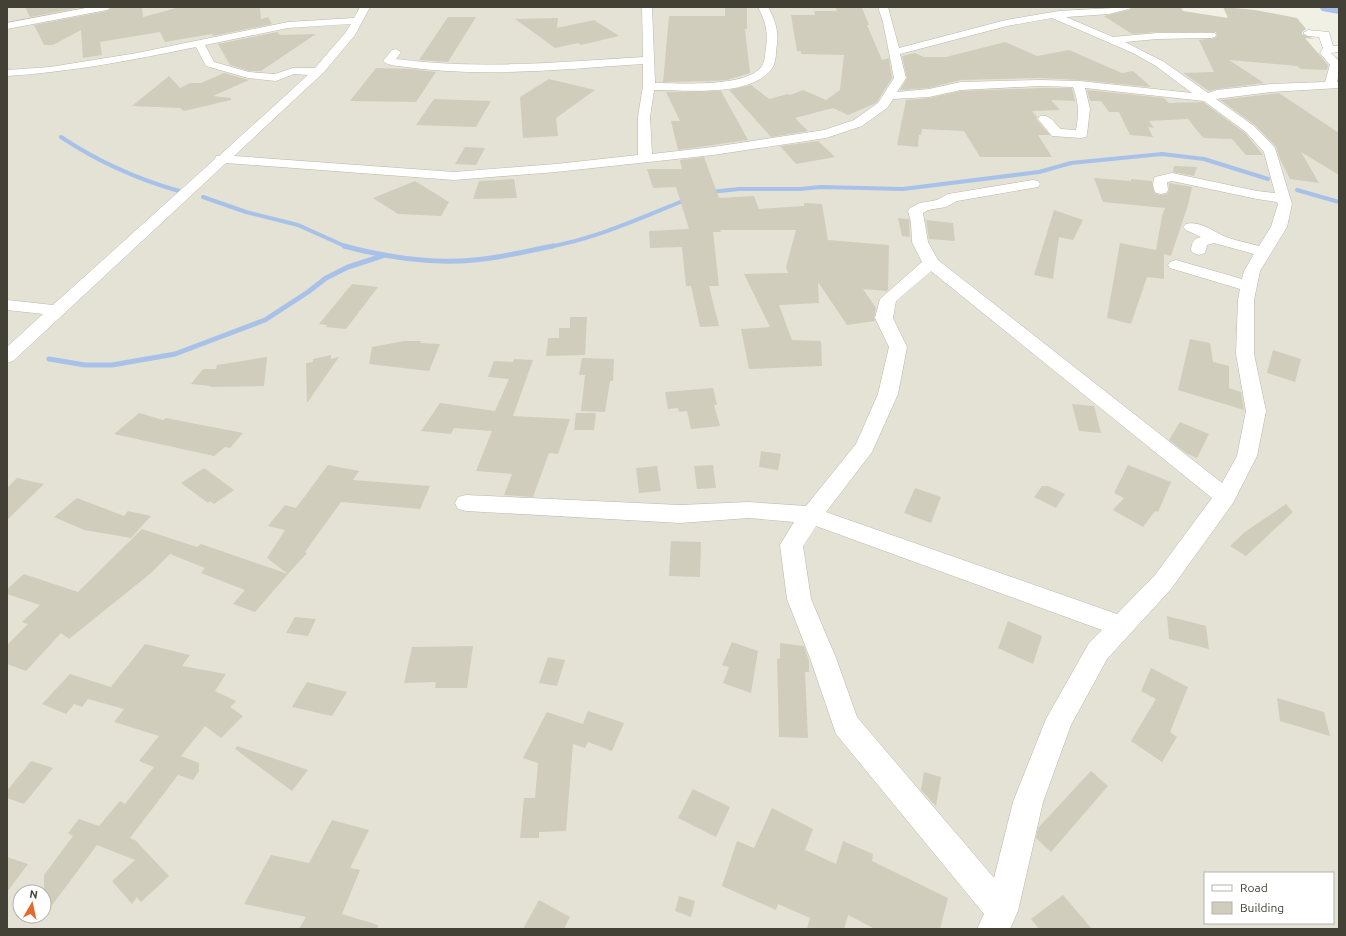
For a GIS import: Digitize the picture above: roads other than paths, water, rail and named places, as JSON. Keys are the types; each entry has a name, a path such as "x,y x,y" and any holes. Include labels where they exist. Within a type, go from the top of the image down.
{"street":[{"path":"7,26 107,7"},
{"path":"7,357 221,159 318,72 352,33 365,7"},
{"path":"645,159 644,117 649,86 647,7"},
{"path":"649,86 732,85 753,77 766,69 769,62 772,27 763,7"},
{"path":"221,159 454,176 645,159 728,149 826,134 858,123 883,105 900,78 888,22 883,7"},
{"path":"895,52 1006,23 1109,11 1126,7"},
{"path":"997,920 1028,802 1060,719 1098,651 1163,582 1224,497 1247,456 1256,411 1245,354 1246,300 1252,271 1279,227 1285,204 1270,151 1250,129 1160,64 1114,40 1056,16"},
{"path":"7,73 50,70 137,56 295,24 357,21"},
{"path":"888,96 929,94 961,86 1040,82 1077,84 1206,98 1217,94 1271,88 1335,85 1336,64 1325,53 1334,49 1324,37 1325,34 1308,32"},
{"path":"1114,40 1157,36 1211,35"},
{"path":"199,43 210,64 230,71 276,78 293,71 318,72"},
{"path":"396,52 390,61 445,68 491,70 545,68 648,60"},
{"path":"1044,119 1057,133 1081,134 1085,115 1085,103 1077,84"},
{"path":"1161,190 1160,180 1172,177 1257,195 1283,198"},
{"path":"1033,184 953,197 941,204 925,206 915,211 918,222 920,242 931,263 1224,497"},
{"path":"1191,227 1214,238 1263,252"},
{"path":"1199,250 1200,242 1214,238"},
{"path":"931,263 888,299 884,318 898,347 888,394 865,447 811,515 790,546 799,599 823,658 846,725 997,920"},
{"path":"1176,265 1249,286"},
{"path":"7,304 58,311"},
{"path":"466,502 680,514 749,510 811,515 1122,626"}],"waterway":[{"path":"1328,7 1339,9"},
{"path":"61,137 89,154 133,175 179,191"},
{"path":"710,192 739,189 800,189 821,187 903,189 1039,172 1071,163 1162,154 1204,159 1268,179"},
{"path":"1297,190 1339,202"},
{"path":"203,197 246,212 298,225 346,246"},
{"path":"547,247 583,239 601,233 688,199"},
{"path":"346,246 409,259 458,261 504,256 553,246"},
{"path":"49,359 85,365 112,365 175,354 265,320 308,292 326,278 348,267 382,256"}]}
